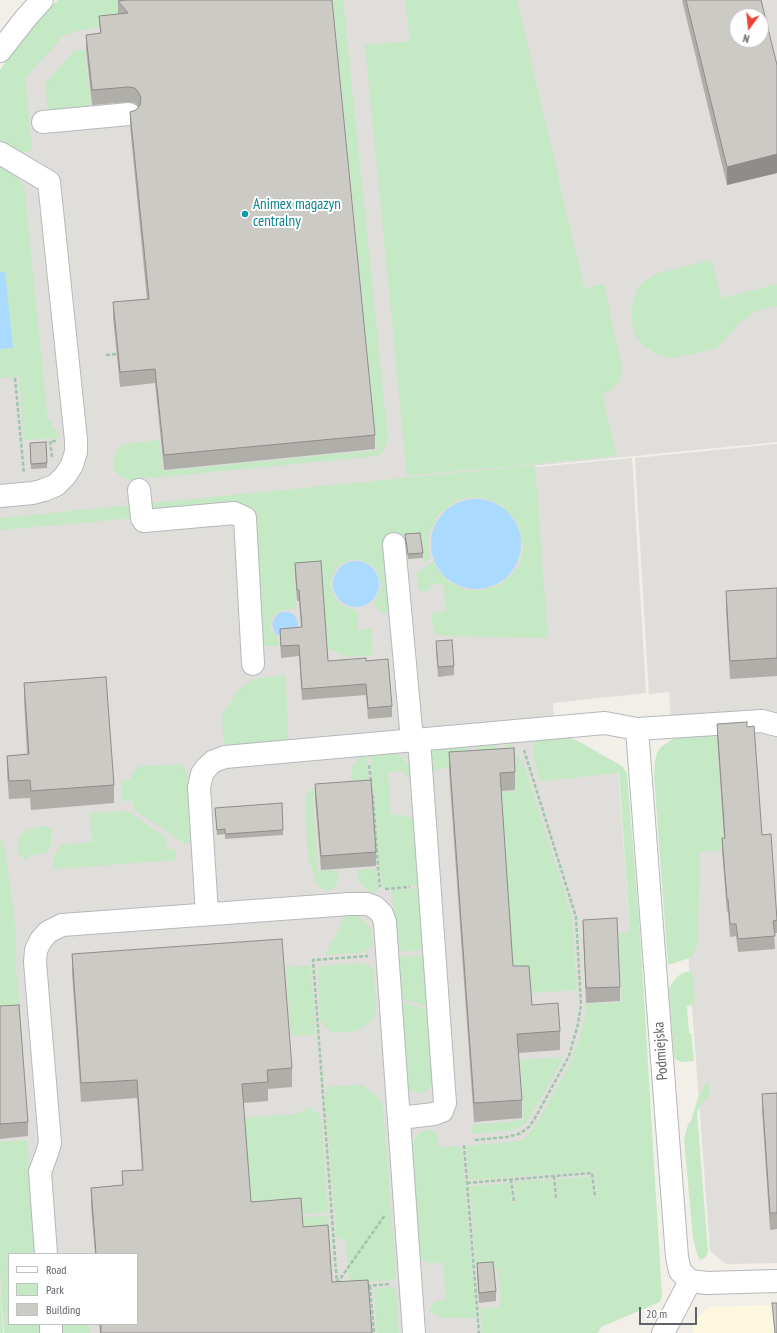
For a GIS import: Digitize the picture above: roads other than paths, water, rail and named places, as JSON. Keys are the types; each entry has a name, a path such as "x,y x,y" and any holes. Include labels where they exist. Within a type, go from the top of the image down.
{"street":[{"path":"0,51 42,0"},
{"path":"43,122 129,114"},
{"path":"0,153 50,182 76,440 76,452 72,465 65,476 56,485 33,493 0,496"},
{"path":"139,490 142,518 144,520 234,513 245,518 253,664"},
{"path":"394,544 416,740 430,885 445,1103 442,1111 434,1114 400,1118"},
{"path":"207,914 199,787 202,774 207,768 214,761 225,757 605,723 637,729 762,721 777,725"},
{"name":"Podmiejska","path":"637,729 677,1257 680,1271 690,1281"},
{"path":"46,1253 40,1172 50,1143 35,962 36,950 41,940 48,932 62,925 349,904 368,904 375,907 382,914 385,922 414,1333"},
{"path":"663,1333 690,1281 707,1283 777,1282"}],"water":[{"path":"0,272 5,272 13,348 0,349"},
{"path":"476,499 493,503 508,512 517,527 521,544 517,561 508,576 493,585 476,589 459,585 444,576 435,561 431,544 435,527 444,512 459,503"},
{"path":"361,561 373,567 378,575 378,593 373,601 365,606 351,607 339,601 334,593 333,579 339,567 347,562"},
{"path":"282,612 293,614 298,623 298,629 282,637 275,633 272,624 277,615"}],"place":[{"name":"Animex magazyn centralny","path":"245,214"}]}
